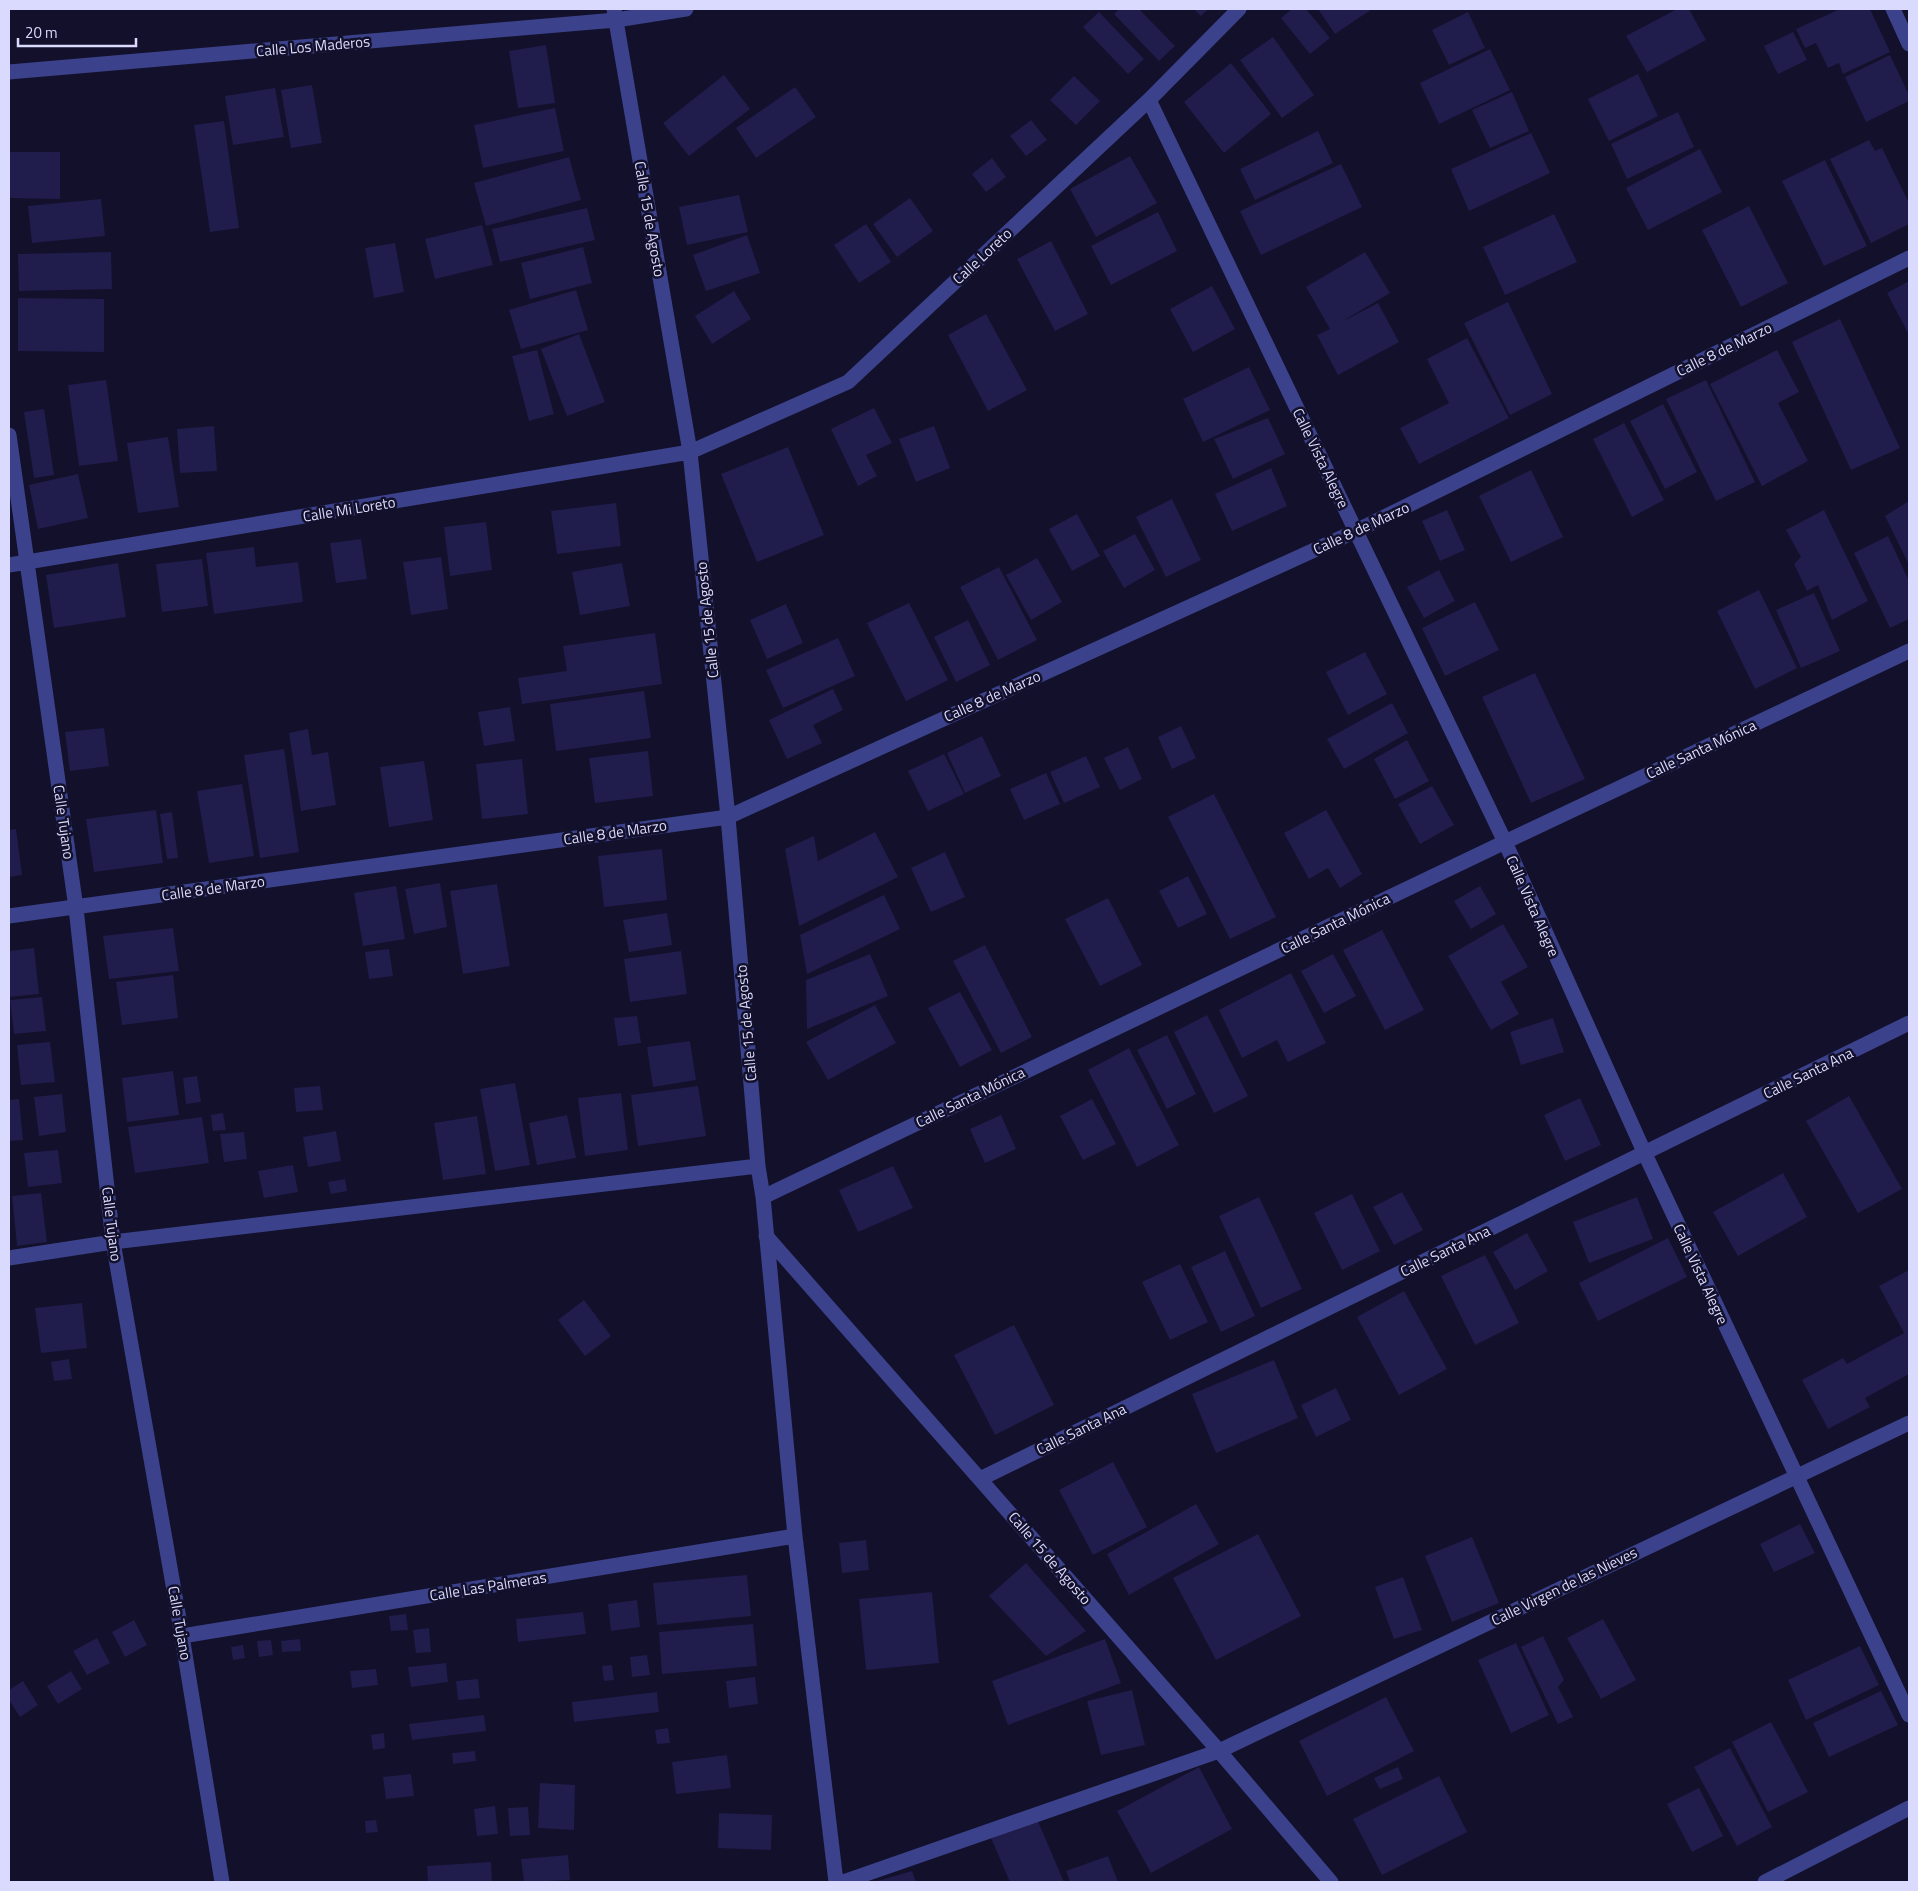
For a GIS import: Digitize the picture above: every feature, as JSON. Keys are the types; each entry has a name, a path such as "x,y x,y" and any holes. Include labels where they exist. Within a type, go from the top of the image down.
{"street":[{"name":"Calle Los Maderos","path":"9,72 615,14 686,9"},
{"name":"Calle Loreto","path":"690,452 848,382 1149,100 1239,9"},
{"path":"1893,9 1909,44"},
{"name":"Calle 15 de Agosto","path":"615,14 690,452 728,817 758,1166 763,1196 795,1536 836,1882"},
{"name":"Calle Vista Alegre","path":"1149,100 1505,842 1644,1154 1909,1715"},
{"name":"Calle 8 de Marzo","path":"9,916 728,817 1356,531 1909,258"},
{"name":"Calle Tujano","path":"9,435 76,908 113,1242 182,1636 222,1882"},
{"name":"Calle Mi Loreto","path":"9,565 690,452"},
{"name":"Calle Santa Mónica","path":"763,1196 1909,651"},
{"name":"Calle Santa Ana","path":"980,1478 1909,1023"},
{"path":"9,1258 113,1242 758,1166"},
{"name":"Calle 15 de Agosto","path":"766,1236 1219,1751 1331,1882"},
{"name":"Calle Virgen de las Nieves","path":"843,1882 1219,1751 1909,1423"},
{"name":"Calle Las Palmeras","path":"182,1636 795,1536"},
{"path":"1765,1882 1909,1808"}],"building":[{"path":"1119,9 1139,9 1175,46 1159,61 1114,14"},
{"path":"1194,9 1208,9 1201,16"},
{"path":"1292,9 1306,9 1330,38 1310,54 1281,18"},
{"path":"1318,9 1372,9 1335,34"},
{"path":"1677,9 1689,9 1706,40 1647,72 1626,36"},
{"path":"1840,9 1870,9 1890,52 1843,74 1839,63 1828,68 1816,43 1805,48 1796,29"},
{"path":"1099,12 1144,59 1128,74 1083,27"},
{"path":"1468,12 1485,48 1449,65 1432,30"},
{"path":"1793,32 1807,60 1778,74 1764,46"},
{"path":"1273,37 1314,95 1282,118 1240,60"},
{"path":"546,45 555,103 518,108 509,51"},
{"path":"1490,49 1510,90 1439,124 1420,83"},
{"path":"1890,55 1909,95 1909,101 1866,122 1845,77"},
{"path":"1231,63 1271,114 1224,153 1184,102"},
{"path":"1638,74 1658,116 1609,141 1588,99"},
{"path":"724,75 750,109 689,156 663,123"},
{"path":"1074,76 1100,101 1076,125 1050,100"},
{"path":"312,85 322,143 291,148 281,90"},
{"path":"795,87 816,117 756,158 736,128"},
{"path":"275,88 284,137 233,145 225,96"},
{"path":"1512,92 1529,131 1490,148 1472,110"},
{"path":"555,108 564,151 483,168 474,125"},
{"path":"1678,112 1694,147 1627,179 1611,144"},
{"path":"1031,120 1047,140 1026,156 1010,136"},
{"path":"224,121 239,228 210,232 194,125"},
{"path":"1318,131 1333,163 1255,200 1240,169"},
{"path":"1531,133 1550,173 1469,211 1451,169"},
{"path":"1869,140 1875,151 1882,148 1909,203 1909,224 1871,243 1830,159"},
{"path":"1700,149 1722,192 1648,230 1626,188"},
{"path":"10,152 60,152 60,199 10,198"},
{"path":"1130,156 1157,203 1096,237 1070,189"},
{"path":"569,157 581,200 486,226 474,183"},
{"path":"992,158 1006,177 986,192 972,174"},
{"path":"1825,160 1867,246 1824,266 1782,181"},
{"path":"1341,164 1362,207 1261,255 1240,211"},
{"path":"739,195 748,232 687,245 679,207"},
{"path":"910,198 933,231 897,257 873,224"},
{"path":"101,199 105,236 32,243 28,206"},
{"path":"1749,206 1788,283 1741,307 1702,230"},
{"path":"587,208 595,240 500,262 492,229"},
{"path":"1158,212 1177,251 1111,285 1091,246"},
{"path":"1554,214 1577,262 1505,295 1483,247"},
{"path":"866,224 891,262 859,283 834,245"},
{"path":"482,225 493,265 435,279 425,239"},
{"path":"747,235 760,273 706,291 693,255"},
{"path":"1051,241 1088,314 1055,331 1017,259"},
{"path":"395,243 404,292 374,298 365,248"},
{"path":"583,247 592,283 530,299 521,263"},
{"path":"111,252 112,289 19,291 18,254"},
{"path":"1365,252 1390,293 1341,322 1378,303 1399,342 1338,375 1317,335 1330,329 1306,287"},
{"path":"1909,281 1909,335 1887,293"},
{"path":"1212,286 1235,329 1193,352 1170,309"},
{"path":"576,290 588,330 521,349 509,310"},
{"path":"734,291 751,319 712,344 695,316"},
{"path":"18,298 104,299 104,352 18,351"},
{"path":"1508,302 1552,394 1510,415 1464,323"},
{"path":"986,314 1027,390 988,411 948,335"},
{"path":"1840,319 1900,448 1851,470 1792,342"},
{"path":"579,334 605,402 567,416 541,349"},
{"path":"1467,338 1509,418 1419,464 1400,428 1449,403 1427,359"},
{"path":"537,350 554,414 529,421 512,356"},
{"path":"1777,350 1799,392 1778,403 1808,461 1762,486 1710,384"},
{"path":"1249,367 1270,410 1203,442 1183,399"},
{"path":"106,380 118,461 79,466 68,385"},
{"path":"1706,380 1755,482 1716,501 1666,399"},
{"path":"1663,404 1697,472 1665,489 1630,421"},
{"path":"874,408 892,443 866,455 877,476 858,486 831,429"},
{"path":"44,409 54,475 34,478 24,412"},
{"path":"1268,418 1285,454 1233,479 1214,439"},
{"path":"1624,423 1664,500 1632,517 1593,439"},
{"path":"214,426 217,471 180,473 177,429"},
{"path":"934,426 950,468 916,482 899,439"},
{"path":"168,437 179,507 138,513 127,443"},
{"path":"788,447 824,535 757,562 721,474"},
{"path":"1271,468 1287,506 1232,531 1215,494"},
{"path":"1531,470 1563,537 1511,562 1479,496"},
{"path":"78,474 88,518 38,529 29,485"},
{"path":"1172,499 1201,560 1166,577 1136,517"},
{"path":"1909,501 1909,565 1885,516"},
{"path":"616,503 621,546 557,554 551,511"},
{"path":"1447,510 1465,550 1440,561 1422,521"},
{"path":"1824,510 1868,601 1832,620 1818,585 1807,591 1794,564 1801,557 1786,530"},
{"path":"1077,514 1100,556 1072,571 1049,529"},
{"path":"486,522 492,570 450,576 444,527"},
{"path":"1135,534 1155,570 1124,588 1103,551"},
{"path":"1888,536 1909,581 1909,619 1890,628 1854,553"},
{"path":"361,539 367,579 336,583 330,543"},
{"path":"254,547 256,567 298,562 303,602 214,614 206,553"},
{"path":"441,557 448,609 411,615 403,562"},
{"path":"1037,558 1062,602 1031,620 1006,575"},
{"path":"202,559 208,606 162,612 156,564"},
{"path":"118,563 126,617 54,628 46,575"},
{"path":"622,563 630,606 580,615 572,572"},
{"path":"999,567 1037,640 998,660 960,587"},
{"path":"1439,570 1455,601 1424,618 1407,587"},
{"path":"1759,590 1797,668 1755,689 1717,611"},
{"path":"1814,593 1840,651 1801,668 1776,610"},
{"path":"1475,602 1499,650 1445,676 1422,628"},
{"path":"909,603 948,680 906,701 867,623"},
{"path":"786,604 803,643 767,659 750,620"},
{"path":"968,620 990,665 956,682 934,637"},
{"path":"655,633 662,684 522,704 518,678 567,671 563,646"},
{"path":"838,638 855,676 783,708 766,670"},
{"path":"1365,652 1387,694 1348,715 1326,672"},
{"path":"1535,673 1585,779 1531,803 1482,697"},
{"path":"833,689 843,710 813,725 822,743 787,759 769,720"},
{"path":"644,691 651,738 556,751 550,704"},
{"path":"1392,703 1408,733 1344,769 1327,739"},
{"path":"510,707 515,741 484,746 478,712"},
{"path":"1181,726 1196,758 1172,769 1158,737"},
{"path":"104,728 109,766 70,771 65,732"},
{"path":"308,729 312,755 328,752 336,805 301,811 289,733"},
{"path":"982,736 1001,776 965,793 947,753"},
{"path":"1407,740 1429,781 1395,799 1374,759"},
{"path":"1128,747 1142,779 1120,790 1104,758"},
{"path":"284,749 299,852 260,858 244,755"},
{"path":"648,751 653,796 595,803 589,758"},
{"path":"944,754 964,794 928,811 908,771"},
{"path":"1086,756 1100,787 1064,803 1050,772"},
{"path":"522,759 528,814 482,819 476,764"},
{"path":"424,761 433,820 389,827 380,767"},
{"path":"1046,773 1060,804 1024,820 1010,789"},
{"path":"242,784 254,856 209,863 197,791"},
{"path":"1432,786 1454,825 1420,844 1398,804"},
{"path":"1214,794 1276,917 1230,939 1168,817"},
{"path":"156,810 163,863 94,872 86,819"},
{"path":"1326,810 1362,874 1340,888 1328,868 1309,879 1284,833"},
{"path":"172,812 178,858 167,859 160,814"},
{"path":"16,829 22,875 9,877 9,830"},
{"path":"875,832 898,877 799,926 785,849 814,836 818,861"},
{"path":"662,849 667,900 604,907 598,856"},
{"path":"945,852 965,897 931,912 911,868"},
{"path":"1188,876 1207,914 1178,928 1159,891"},
{"path":"440,883 447,927 414,934 405,889"},
{"path":"497,884 510,966 463,974 450,891"},
{"path":"396,886 405,939 363,946 354,893"},
{"path":"1480,886 1496,914 1471,929 1454,901"},
{"path":"884,895 900,929 807,974 800,935"},
{"path":"1108,898 1142,965 1100,986 1065,919"},
{"path":"667,913 672,945 629,952 623,920"},
{"path":"1503,924 1528,967 1501,982 1519,1014 1491,1030 1448,956"},
{"path":"173,928 179,971 109,979 103,936"},
{"path":"1382,930 1424,1010 1385,1030 1343,950"},
{"path":"985,945 1032,1037 1001,1053 953,961"},
{"path":"34,948 39,994 9,997 9,951"},
{"path":"389,949 393,976 369,979 365,952"},
{"path":"681,951 687,994 630,1002 624,959"},
{"path":"870,954 888,996 807,1029 806,980"},
{"path":"1333,954 1356,996 1324,1013 1301,971"},
{"path":"1291,973 1326,1043 1288,1062 1277,1040 1242,1058 1219,1010"},
{"path":"173,975 178,1018 122,1025 116,982"},
{"path":"960,992 992,1050 960,1067 928,1008"},
{"path":"42,997 46,1031 14,1034 10,1000"},
{"path":"875,1005 896,1043 828,1080 806,1042"},
{"path":"1207,1015 1248,1096 1214,1113 1174,1032"},
{"path":"637,1016 641,1043 618,1046 614,1018"},
{"path":"1553,1018 1564,1052 1521,1065 1510,1032"},
{"path":"1167,1035 1196,1094 1167,1109 1137,1050"},
{"path":"690,1041 696,1080 653,1087 647,1047"},
{"path":"50,1042 55,1082 21,1085 17,1045"},
{"path":"1129,1048 1179,1145 1137,1167 1088,1070"},
{"path":"173,1071 179,1115 127,1122 122,1078"},
{"path":"197,1076 201,1102 186,1104 183,1078"},
{"path":"515,1083 530,1165 495,1171 480,1089"},
{"path":"320,1086 323,1110 296,1112 294,1088"},
{"path":"698,1086 706,1136 638,1146 631,1095"},
{"path":"621,1093 628,1150 585,1156 578,1098"},
{"path":"62,1094 66,1132 39,1136 34,1097"},
{"path":"1849,1096 1902,1189 1858,1213 1806,1121"},
{"path":"1580,1098 1601,1145 1565,1161 1544,1115"},
{"path":"19,1099 23,1140 9,1141 9,1100"},
{"path":"1092,1099 1116,1144 1083,1160 1060,1116"},
{"path":"223,1113 226,1130 213,1131 211,1115"},
{"path":"567,1115 576,1158 537,1165 529,1123"},
{"path":"1001,1115 1016,1149 985,1163 970,1129"},
{"path":"477,1116 486,1174 443,1180 434,1123"},
{"path":"202,1117 209,1163 135,1173 128,1127"},
{"path":"336,1131 341,1161 308,1167 303,1137"},
{"path":"244,1132 247,1159 224,1162 220,1134"},
{"path":"58,1150 62,1183 28,1187 24,1153"},
{"path":"293,1165 298,1192 264,1198 258,1171"},
{"path":"893,1166 913,1208 858,1232 839,1190"},
{"path":"1783,1173 1807,1217 1738,1256 1713,1212"},
{"path":"345,1179 347,1191 331,1194 328,1182"},
{"path":"1402,1192 1423,1230 1394,1245 1373,1207"},
{"path":"41,1193 47,1242 17,1246 12,1196"},
{"path":"1352,1194 1380,1251 1342,1270 1314,1213"},
{"path":"1259,1197 1302,1289 1261,1308 1219,1216"},
{"path":"1637,1197 1653,1239 1589,1263 1573,1222"},
{"path":"1527,1233 1548,1271 1515,1290 1493,1252"},
{"path":"1668,1238 1687,1277 1598,1321 1579,1283"},
{"path":"1225,1251 1255,1316 1221,1332 1191,1267"},
{"path":"1485,1255 1519,1323 1475,1345 1441,1276"},
{"path":"1180,1264 1208,1322 1170,1340 1142,1282"},
{"path":"1909,1270 1909,1374 1865,1398 1870,1407 1828,1429 1802,1380 1843,1358 1847,1364 1904,1333 1879,1286"},
{"path":"1404,1291 1447,1369 1399,1395 1357,1317"},
{"path":"584,1300 611,1336 585,1356 558,1320"},
{"path":"82,1303 87,1348 41,1353 35,1308"},
{"path":"1014,1325 1054,1405 995,1435 954,1355"},
{"path":"69,1359 72,1379 54,1381 51,1362"},
{"path":"1274,1360 1298,1418 1216,1453 1192,1394"},
{"path":"1336,1388 1351,1420 1316,1437 1301,1405"},
{"path":"1113,1462 1147,1527 1093,1555 1059,1490"},
{"path":"1196,1504 1219,1544 1129,1595 1107,1554"},
{"path":"1800,1524 1815,1553 1774,1572 1760,1544"},
{"path":"1258,1534 1301,1616 1216,1660 1173,1578"},
{"path":"1472,1537 1499,1603 1452,1622 1425,1556"},
{"path":"866,1540 869,1570 842,1573 839,1543"},
{"path":"1026,1563 1086,1631 1046,1656 989,1596"},
{"path":"747,1575 751,1616 657,1625 653,1583"},
{"path":"1403,1577 1422,1630 1394,1639 1375,1587"},
{"path":"932,1592 939,1663 866,1670 859,1599"},
{"path":"637,1600 640,1627 611,1631 608,1604"},
{"path":"583,1612 586,1634 518,1642 516,1619"},
{"path":"406,1614 408,1630 391,1631 389,1616"},
{"path":"1603,1619 1636,1680 1601,1699 1567,1638"},
{"path":"134,1620 147,1645 125,1657 112,1632"},
{"path":"753,1624 757,1666 662,1674 659,1632"},
{"path":"429,1628 431,1652 416,1653 413,1630"},
{"path":"1543,1636 1564,1680 1558,1687 1573,1717 1558,1724 1521,1647"},
{"path":"97,1638 110,1663 87,1675 73,1651"},
{"path":"300,1639 301,1651 282,1652 281,1641"},
{"path":"1105,1639 1121,1683 1008,1725 992,1681"},
{"path":"271,1640 273,1655 259,1657 257,1641"},
{"path":"1516,1643 1549,1715 1511,1733 1478,1660"},
{"path":"243,1645 245,1658 233,1660 231,1647"},
{"path":"1860,1646 1879,1685 1806,1720 1788,1680"},
{"path":"647,1655 650,1675 632,1677 630,1657"},
{"path":"446,1663 448,1682 411,1687 408,1667"},
{"path":"612,1665 614,1680 604,1681 602,1666"},
{"path":"376,1669 378,1685 352,1688 350,1671"},
{"path":"71,1671 82,1689 58,1704 47,1686"},
{"path":"755,1677 758,1704 729,1708 726,1681"},
{"path":"478,1679 480,1698 458,1700 456,1681"},
{"path":"23,1681 38,1705 20,1717 9,1700 9,1690"},
{"path":"1132,1690 1145,1745 1101,1755 1087,1701"},
{"path":"1881,1691 1898,1725 1829,1757 1813,1723"},
{"path":"657,1692 659,1712 574,1722 572,1702"},
{"path":"1386,1697 1414,1751 1327,1796 1299,1741"},
{"path":"484,1715 486,1731 412,1740 409,1724"},
{"path":"1771,1722 1808,1792 1768,1812 1732,1742"},
{"path":"668,1728 670,1743 657,1744 655,1730"},
{"path":"384,1733 385,1748 373,1750 371,1735"},
{"path":"1730,1748 1772,1827 1737,1846 1694,1767"},
{"path":"475,1751 476,1761 453,1764 452,1753"},
{"path":"727,1755 731,1788 676,1794 672,1762"},
{"path":"1199,1767 1232,1829 1151,1873 1117,1811"},
{"path":"1398,1767 1403,1779 1380,1789 1374,1778"},
{"path":"411,1774 414,1796 386,1799 383,1777"},
{"path":"1439,1776 1467,1832 1382,1875 1353,1819"},
{"path":"540,1783 575,1785 574,1830 538,1828"},
{"path":"1699,1788 1723,1836 1692,1852 1667,1804"},
{"path":"495,1806 498,1834 477,1836 474,1809"},
{"path":"528,1807 530,1835 510,1836 508,1808"},
{"path":"719,1813 772,1815 771,1850 718,1848"},
{"path":"1037,1819 1064,1882 1010,1882 991,1838"},
{"path":"376,1820 378,1832 366,1833 365,1821"},
{"path":"568,1855 570,1880 524,1882 521,1859"},
{"path":"1108,1856 1118,1882 1070,1882 1066,1871"},
{"path":"491,1862 492,1882 428,1882 427,1866"},
{"path":"912,1871 916,1882 874,1882"}]}
